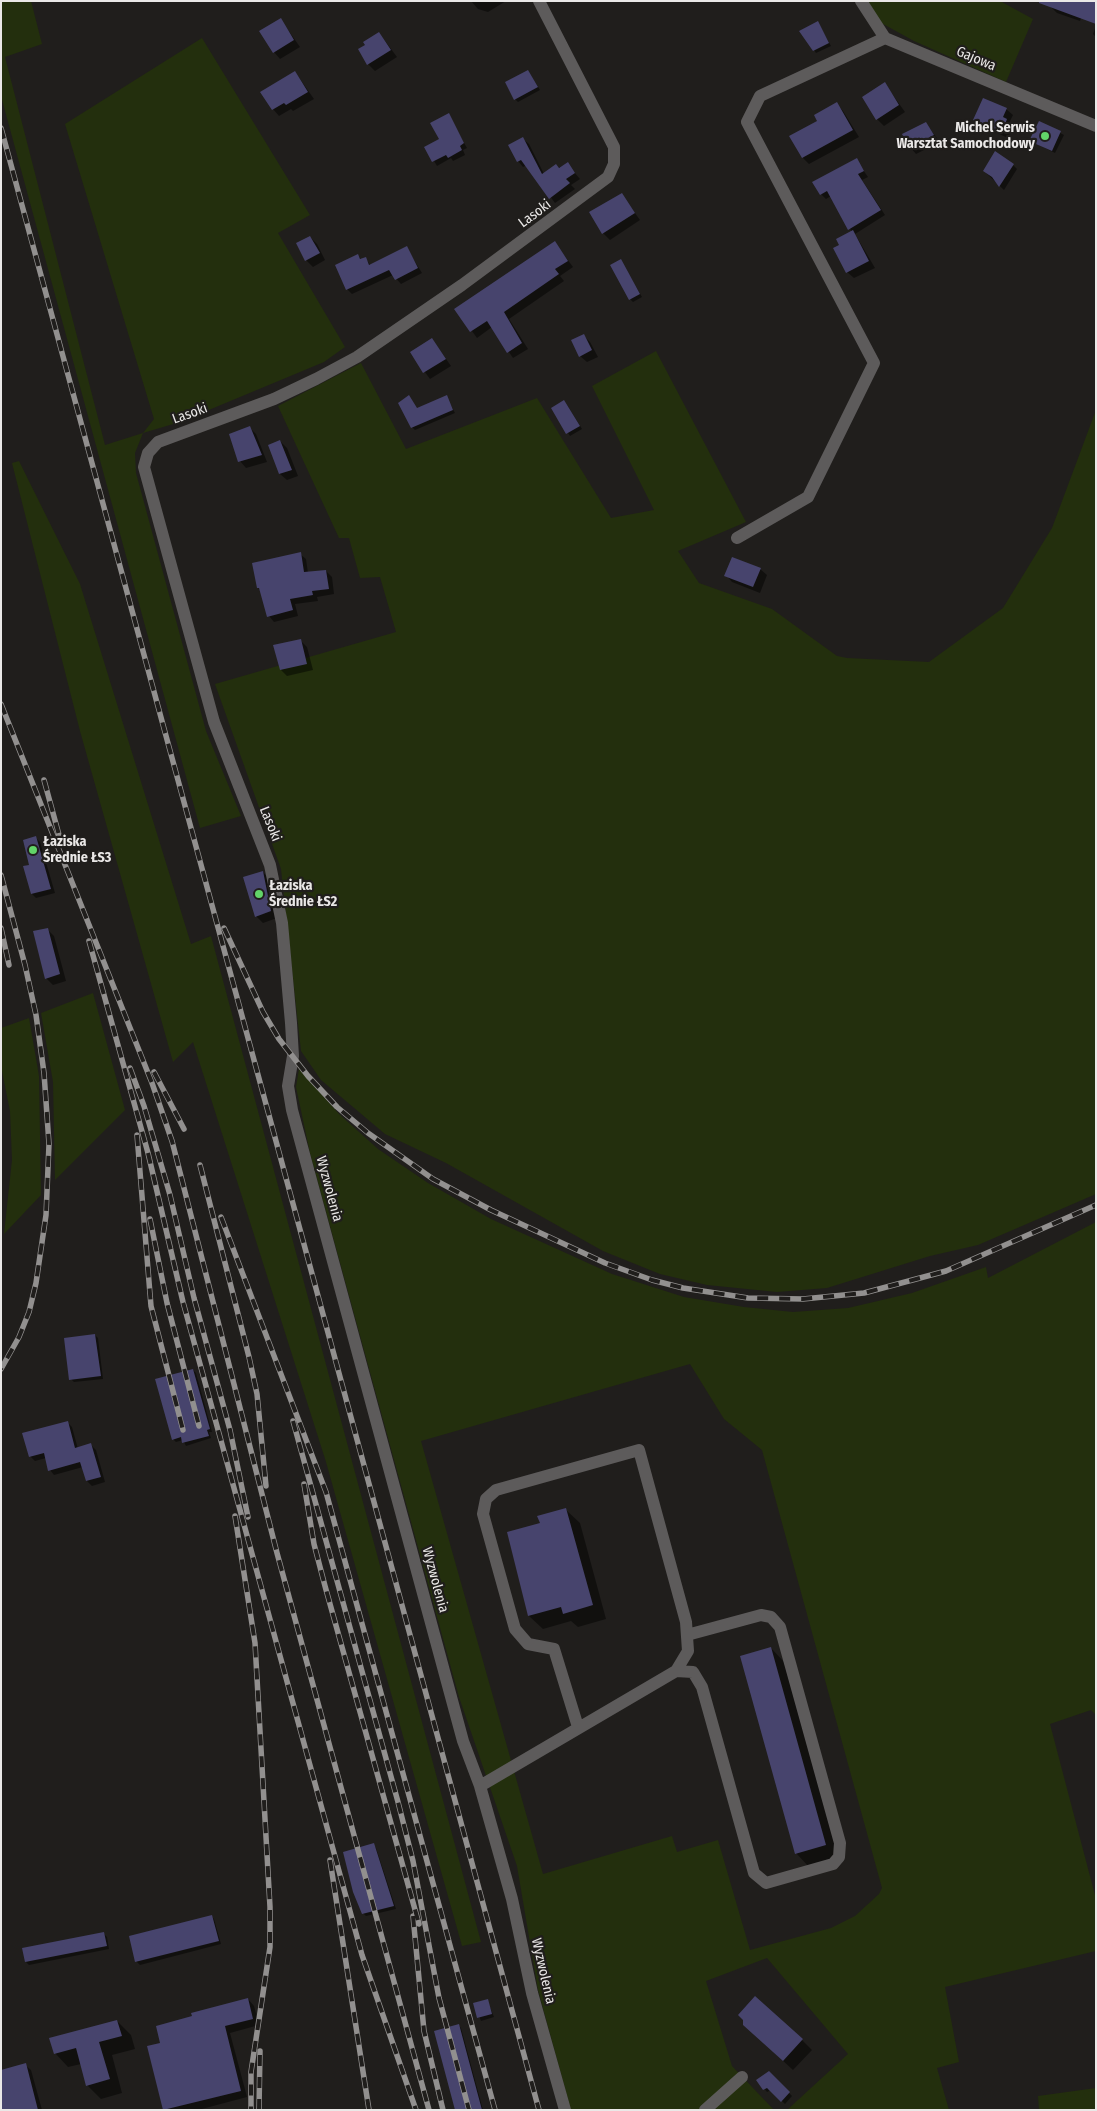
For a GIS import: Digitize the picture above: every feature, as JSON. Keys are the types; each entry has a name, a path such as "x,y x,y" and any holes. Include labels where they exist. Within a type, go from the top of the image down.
{"street":[{"name":"Lasoki","path":"293,1056 282,923 270,865 214,722 144,467 148,453 158,442 274,399 316,380 357,357 462,285 608,177 614,164 614,147 539,1"},
{"path":"737,538 808,497 874,363 747,122 760,96 885,38 861,1"},
{"name":"Gajowa","path":"885,38 1096,126"},
{"name":"Wyzwolenia","path":"293,1056 288,1086 292,1110 461,1732 480,1786 512,1899 532,1993 565,2110"},
{"path":"480,1786 676,1671 688,1651 686,1622 639,1450 496,1490 486,1499 483,1514 514,1629 528,1644 554,1649 578,1727"},
{"path":"676,1671 693,1672 702,1687 754,1873 766,1883 833,1864 839,1857 840,1843 780,1626 771,1617 761,1615 687,1635"},
{"path":"705,2110 742,2077"}],"green space":[{"path":"1,1 31,1 42,44 5,57 105,445 143,433 135,453 136,473 206,731 241,816 200,828 1,96"},
{"path":"864,1 1000,1 1033,19 1006,82 914,41 874,19"},
{"path":"202,38 310,215 278,233 345,347 324,362 180,422 143,433 154,419 65,124"},
{"path":"656,351 746,522 678,551 699,583 772,609 837,656 847,658 929,662 1003,608 1052,528 1096,410 1096,1194 978,1245 930,1256 827,1288 777,1292 707,1285 660,1274 603,1251 446,1163 385,1134 321,1080 301,1051 281,869 215,684 396,632 380,577 360,578 349,538 339,538 278,406 361,363 406,449 537,398 611,518 654,510 592,386"},
{"path":"19,461 80,584 191,944 211,936 481,1942 462,1946 326,1462 193,1042 173,1062 80,731 12,463"},
{"path":"93,993 125,1110 55,1180 53,1082 41,1013"},
{"path":"29,1018 39,1076 41,1195 4,1234 12,1160 10,1111 1,1066 1,1028"},
{"path":"299,1069 339,1114 378,1149 428,1183 491,1219 612,1274 684,1297 744,1307 793,1312 848,1308 912,1293 986,1267 988,1278 1096,1222 1096,1715 1091,1710 1050,1724 1096,1899 1096,1951 945,1987 959,2062 937,2068 949,2110 787,2110 848,2054 767,1958 706,1981 732,2066 774,2110 571,2110 538,1990 517,1866 459,1697 310,1153 296,1087","holes":["690,1364 724,1419 762,1450 882,1888 879,1894 855,1916 831,1928 750,1950 718,1840 677,1852 672,1836 543,1874 421,1441"]},
{"path":"1096,2088 1096,2110 1039,2110 1038,2096"}],"building":[{"path":"1039,1 1096,1 1096,24 1039,3"},
{"path":"281,18 294,40 273,53 259,31"},
{"path":"818,21 829,43 813,51 799,31"},
{"path":"379,32 391,50 367,65 358,49 365,45 363,42"},
{"path":"528,70 538,87 514,100 505,82"},
{"path":"295,71 308,92 286,105 284,103 272,110 260,92"},
{"path":"885,82 899,105 876,120 862,97"},
{"path":"983,98 1007,108 1003,117 1007,119 1002,132 973,120"},
{"path":"837,102 853,130 802,158 789,136 817,121 814,115"},
{"path":"449,113 464,143 460,146 462,150 448,158 446,155 432,162 424,147 439,139 430,123"},
{"name":"Michel Serwis Warsztat Samochodowy","path":"1039,121 1061,131 1052,151 1029,141"},
{"path":"926,122 934,135 909,148 902,134"},
{"path":"523,137 542,174 556,164 559,168 568,162 575,173 566,179 570,183 549,199 521,160 517,162 508,145"},
{"path":"995,151 1014,164 999,187 992,177 983,171"},
{"path":"857,158 864,171 858,174 881,210 848,230 827,191 820,195 812,182"},
{"path":"622,193 635,213 602,234 589,212"},
{"path":"853,230 869,261 846,273 833,248 839,245 836,239"},
{"path":"310,236 320,253 305,261 296,243"},
{"path":"555,241 568,261 555,269 559,274 504,312 522,343 507,353 487,321 470,332 454,309"},
{"path":"407,246 418,268 395,280 389,270 346,290 335,265 358,254 360,259 366,257 369,265"},
{"path":"621,259 640,294 629,300 610,265"},
{"path":"584,334 592,350 579,357 571,340"},
{"path":"432,338 446,359 423,373 410,352"},
{"path":"409,395 417,408 447,395 453,410 411,428 398,403"},
{"path":"564,400 580,426 566,434 551,408"},
{"path":"250,426 262,455 238,462 229,434"},
{"path":"280,440 292,470 279,474 268,445"},
{"path":"301,552 304,572 326,570 329,589 312,591 313,595 290,599 293,610 267,617 259,588 257,588 252,563"},
{"path":"732,557 761,568 753,587 724,576"},
{"path":"301,639 307,664 280,670 273,645"},
{"path":"36,836 51,889 31,894 23,866 29,865 23,840"},
{"name":"Łaziska Średnie ŁS2","path":"263,871 271,911 255,917 243,877"},
{"path":"48,928 60,974 45,979 33,931"},
{"path":"95,1334 101,1376 69,1380 64,1338"},
{"path":"193,1369 210,1429 207,1430 209,1436 182,1443 181,1437 172,1440 155,1379"},
{"path":"68,1421 75,1448 91,1443 101,1477 86,1481 80,1462 48,1471 44,1453 29,1457 22,1433"},
{"path":"566,1508 593,1605 563,1614 561,1607 528,1616 507,1532 540,1523 537,1516"},
{"path":"771,1647 826,1845 795,1854 740,1656"},
{"path":"374,1843 394,1906 362,1914 353,1892 343,1852"},
{"path":"212,1915 219,1941 135,1962 129,1936"},
{"path":"104,1932 107,1946 25,1962 22,1948"},
{"path":"755,1996 803,2039 783,2061 743,2025 743,2020 738,2015"},
{"path":"248,1998 253,2019 225,2026 241,2091 163,2110 147,2046 160,2043 156,2026 192,2016 191,2013"},
{"path":"488,1999 492,2014 477,2018 473,2003"},
{"path":"117,2020 122,2036 99,2042 110,2079 86,2086 76,2048 54,2054 49,2038"},
{"path":"459,2024 482,2110 455,2110 434,2031"},
{"path":"26,2063 38,2110 1,2110 1,2070"},
{"path":"769,2071 790,2092 781,2102 767,2088 763,2090 756,2080"}],"railway":[{"path":"1,128 539,2110"},
{"path":"1,704 152,1083 172,1141 277,1553 429,2110"},
{"path":"44,780 59,835"},
{"path":"1,875 36,1015 44,1073 49,1144 46,1215 36,1283 29,1312 19,1337 1,1369"},
{"path":"1,928 9,965"},
{"path":"224,928 263,1012 279,1039 308,1076 337,1107 368,1133 433,1179 491,1210 605,1263 652,1280 683,1288 748,1298 803,1299 864,1293 946,1271 1096,1205"},
{"path":"89,941 148,1153 183,1302 362,1955 416,2110"},
{"path":"130,1068 144,1106 170,1195 194,1298 230,1430 248,1517"},
{"path":"154,1072 184,1129"},
{"path":"137,1135 151,1306 183,1430"},
{"path":"200,1165 257,1394 266,1486"},
{"path":"221,1217 326,1492 495,2110"},
{"path":"150,1219 167,1303 199,1426"},
{"path":"293,1421 398,1802 413,1861 439,1998 469,2110"},
{"path":"304,1484 314,1544 419,1924"},
{"path":"235,1516 255,1643 270,1907 270,1947 251,2072 251,2110"},
{"path":"330,1860 369,2110"},
{"path":"413,1916 424,2031 443,2110"},
{"path":"259,2110 260,2051"}],"place":[{"name":"Michel Serwis Warsztat Samochodowy","path":"1045,136"},
{"name":"Łaziska Średnie ŁS3","path":"33,850"},
{"name":"Łaziska Średnie ŁS2","path":"259,894"}]}
